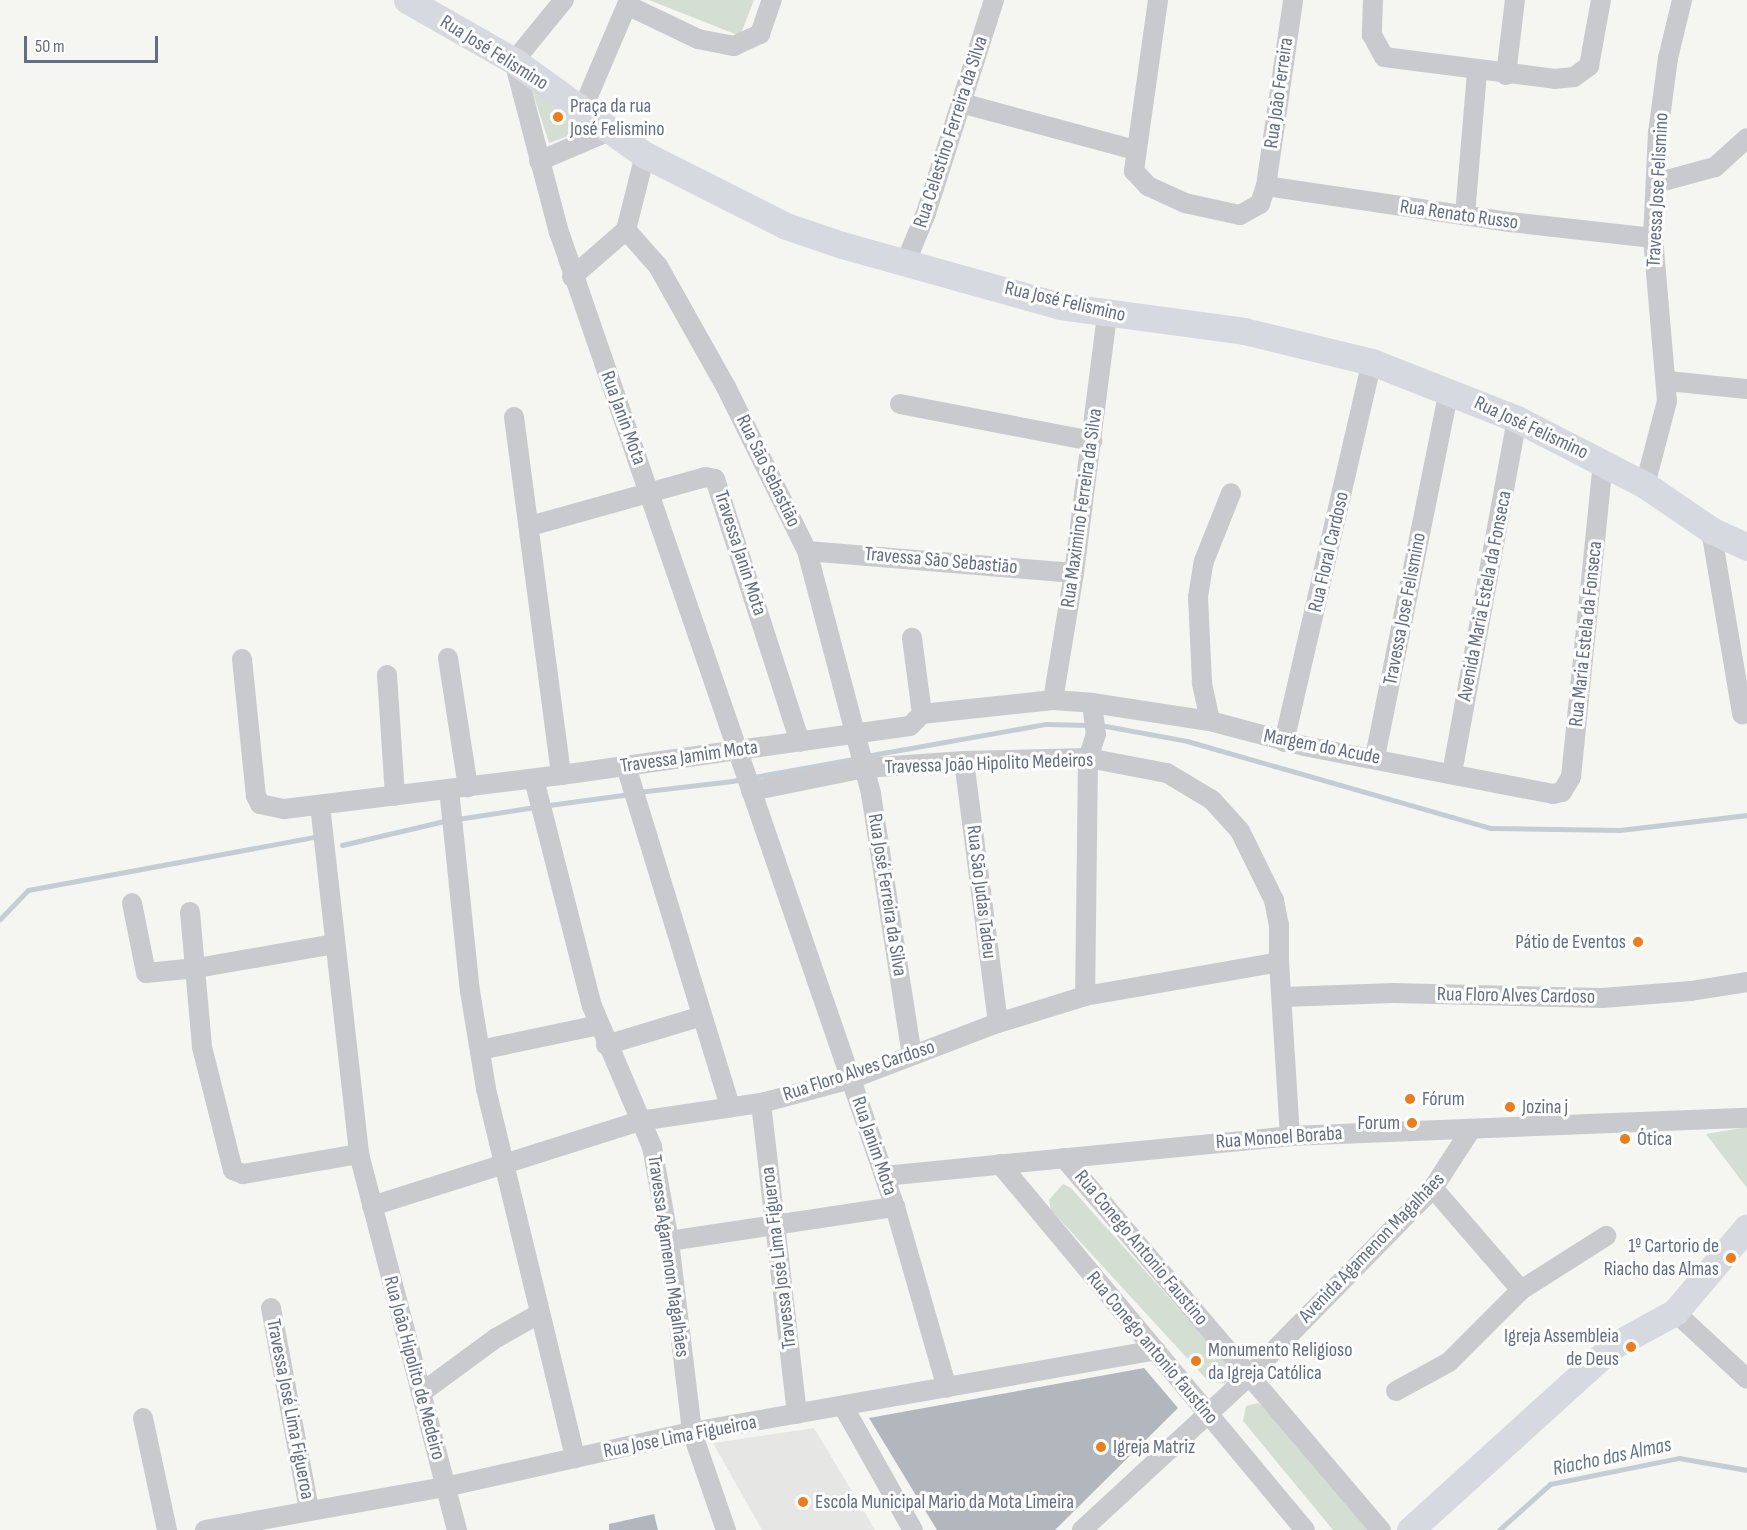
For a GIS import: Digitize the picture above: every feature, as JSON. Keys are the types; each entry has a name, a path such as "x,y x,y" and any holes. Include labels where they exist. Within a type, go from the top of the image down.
{"street":[{"name":"Rua José Felismino","path":"407,0 514,60 645,155 786,226 905,264 1107,315 1244,331 1372,362 1449,390 1517,419 1645,485 1711,530 1747,547"},
{"path":"514,60 564,0"},
{"path":"583,108 628,2 698,39 734,46 760,34 772,0"},
{"name":"Rua Celestino Ferreira da Silva","path":"905,264 962,103 994,0"},
{"path":"1158,0 1135,150 1134,171 1144,183 1206,210 1247,213 1260,204 1266,186"},
{"name":"Rua João Ferreira","path":"1266,186 1293,0"},
{"path":"1373,0 1375,46 1391,60 1477,72 1555,79 1584,72 1592,56 1601,0"},
{"path":"1506,75 1515,0"},
{"name":"Travessa Jose Felismino","path":"1645,485 1667,401 1668,381 1653,265 1653,238 1668,58 1682,0"},
{"name":"Rua Janin Mota","path":"514,60 539,161 572,277 650,491 748,782"},
{"path":"1465,215 1477,72"},
{"path":"962,103 1135,150"},
{"path":"539,161 612,130"},
{"path":"1656,183 1715,167 1747,138"},
{"path":"572,277 626,230 645,155"},
{"name":"Rua Renato Russo","path":"1266,186 1465,215 1653,238"},
{"name":"Rua São Sebastião","path":"626,230 658,266 726,387 807,550 856,735"},
{"name":"Rua Maximino Ferreira da Silva","path":"1053,700 1074,573 1107,315"},
{"name":"Rua Floral Cardoso","path":"1284,742 1372,362"},
{"path":"1668,381 1747,389"},
{"name":"Travessa Jose Felismino","path":"1376,757 1449,390"},
{"path":"900,404 1092,441"},
{"path":"514,417 561,776"},
{"name":"Avenida Maria Estela da Fonseca","path":"1452,773 1517,419"},
{"name":"Rua Maria Estela da Fonseca","path":"1552,794 1562,792 1571,777 1603,463"},
{"name":"Travessa Janin Mota","path":"530,526 705,477 719,483 800,742"},
{"path":"1210,721 1202,682 1198,597 1204,561 1231,493"},
{"path":"1711,530 1742,714"},
{"name":"Travessa São Sebastião","path":"807,550 1074,573"},
{"path":"912,638 916,720 1053,700"},
{"path":"448,658 480,1050 502,1164 575,1458"},
{"name":"Travessa Jamim Mota","path":"242,659 260,804 284,809 561,776 856,735 916,720"},
{"path":"387,675 394,796"},
{"name":"Margem do Acude","path":"1053,700 1095,718 1210,721 1284,742 1376,757 1552,794"},
{"path":"1085,996 1088,758 1095,718"},
{"name":"Rua José Ferreira da Silva","path":"856,735 865,768 912,1055"},
{"name":"Travessa João Hipolito Medeiros","path":"748,782 865,768 964,761 1088,758 1167,773 1212,800 1240,831 1263,871 1279,925 1279,962"},
{"name":"Rua São Judas Tadeu","path":"964,761 998,1023"},
{"path":"626,766 730,1107"},
{"name":"Travessa Agamenon Magalhães","path":"534,779 599,1025 652,1147 669,1241 692,1432 726,1530"},
{"name":"Rua Janim Mota","path":"748,782 885,1176 947,1388"},
{"name":"Rua João Hipolito de Medeiro","path":"320,805 359,1154 457,1530"},
{"path":"132,903 143,970 153,974 335,944"},
{"path":"190,912 197,968 202,1047 232,1170 243,1174 359,1154"},
{"path":"1279,962 1290,1136"},
{"name":"Rua Floro Alves Cardoso","path":"372,1206 640,1121 761,1103 851,1079 998,1023 1085,996 1279,962"},
{"name":"Rua Floro Alves Cardoso","path":"1283,997 1394,993 1602,998 1691,991 1747,982"},
{"path":"606,1045 702,1016"},
{"path":"480,1050 599,1025"},
{"name":"Travessa José Lima Figueroa","path":"761,1103 797,1414"},
{"name":"Rua Monoel Boraba","path":"885,1176 1290,1136 1470,1131 1747,1118"},
{"name":"Avenida Agamenon Magalhães","path":"1082,1530 1249,1376 1433,1188 1470,1131"},
{"name":"Rua Conego Antonio Faustino","path":"1064,1158 1382,1530"},
{"name":"Rua Conego antonio faustino","path":"1000,1164 1305,1530"},
{"path":"1433,1188 1521,1290"},
{"path":"669,1241 895,1207"},
{"path":"1410,1530 1613,1346 1675,1312 1747,1227"},
{"path":"1396,1391 1449,1362 1521,1290 1606,1236"},
{"name":"Travessa José Lima Figueroa","path":"271,1308 309,1509"},
{"path":"1675,1312 1747,1379"},
{"path":"421,1393 496,1338 539,1314"},
{"name":"Rua Jose Lima Figueiroa","path":"205,1530 309,1509 445,1487 692,1432 1156,1350"},
{"path":"843,1406 913,1530"},
{"path":"143,1418 167,1530"}],"shaded area":[{"path":"649,0 754,0 740,36"},
{"path":"530,84 599,125 549,143"},
{"path":"1747,1127 1747,1188 1706,1134"},
{"path":"1063,1184 1071,1188 1231,1367 1235,1378 1229,1384 1208,1381 1051,1210 1049,1200"},
{"path":"1258,1403 1267,1409 1378,1530 1333,1530 1243,1421 1246,1406"},
{"name":"Escola Municipal Mario da Mota Limeira","path":"814,1428 875,1530 762,1530 713,1443"}],"building":[{"name":"Igreja Matriz","path":"1144,1368 1178,1408 1055,1530 937,1530 869,1418"},
{"path":"654,1514 658,1530 609,1530 609,1524"}],"waterway":[{"path":"866,756 1046,724 1090,725"},
{"path":"1100,725 1187,741 1491,828 1620,830 1747,815"},
{"path":"638,792 732,781 858,758"},
{"path":"549,805 630,794"},
{"path":"457,819 535,807"},
{"path":"342,845 444,821"},
{"path":"0,919 28,890 313,837"},
{"name":"Riacho das Almas","path":"1499,1530 1550,1484 1679,1458 1747,1470"}],"place":[{"name":"Praça da rua José Felismino","path":"558,117"},
{"name":"Pátio de Eventos","path":"1638,942"},
{"name":"Fórum","path":"1410,1099"},
{"name":"Jozina j","path":"1510,1107"},
{"name":"Forum","path":"1412,1123"},
{"name":"Ótica","path":"1625,1139"},
{"name":"1º Cartorio de Riacho das Almas","path":"1731,1258"},
{"name":"Igreja Assembleia de Deus","path":"1631,1347"},
{"name":"Monumento Religioso da Igreja Católica","path":"1196,1361"},
{"name":"Igreja Matriz","path":"1101,1447"},
{"name":"Escola Municipal Mario da Mota Limeira","path":"803,1502"}]}
